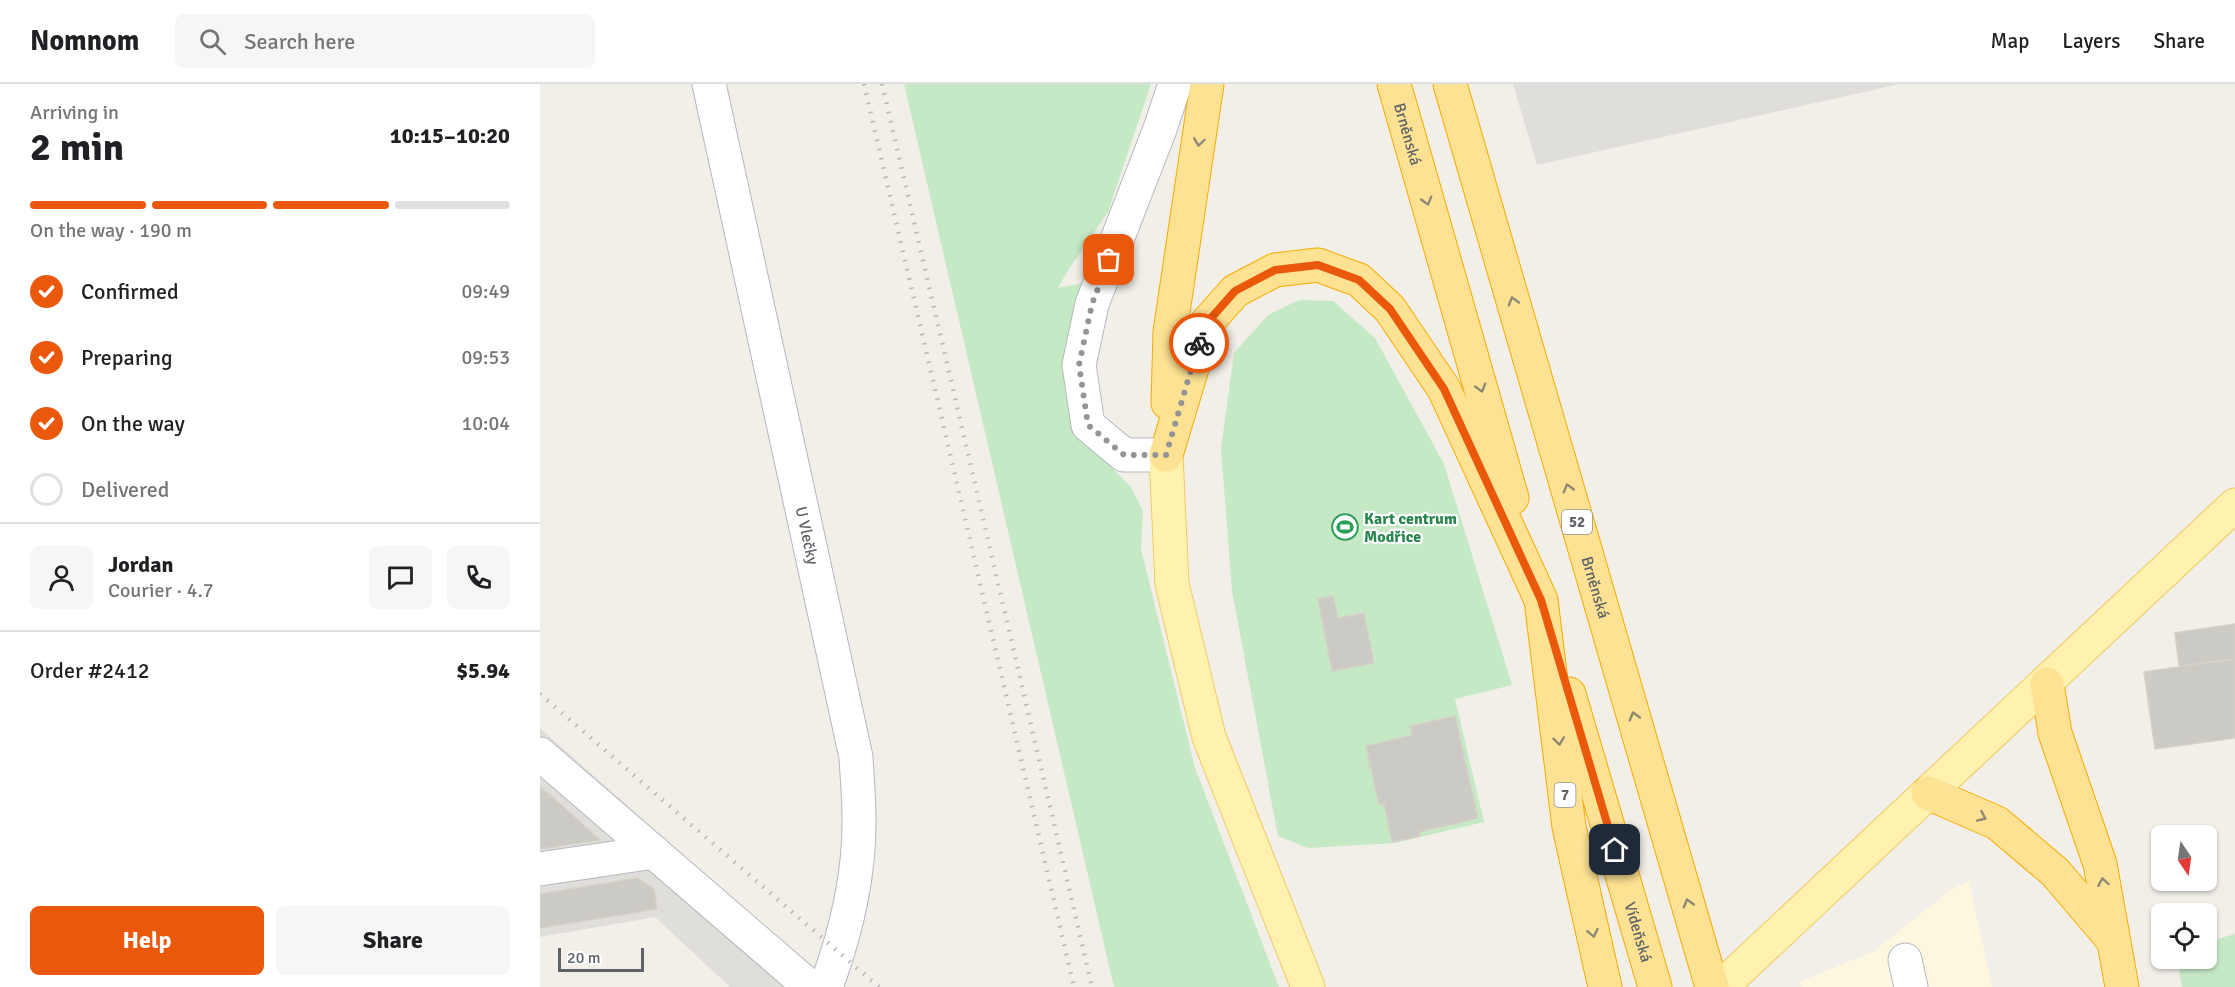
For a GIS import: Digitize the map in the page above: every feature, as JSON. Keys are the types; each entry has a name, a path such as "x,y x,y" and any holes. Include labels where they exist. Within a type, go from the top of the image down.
{"highway":[{"path":"1166,455 1170,332 1207,84"},
{"name":"Brněnská","path":"1394,84 1541,600"},
{"name":"Brněnská","path":"1450,84 1712,987"},
{"path":"1166,455 1205,325 1235,291 1275,270 1318,265 1359,280 1390,309 1444,389 1541,600"},
{"name":"7","path":"1541,600 1569,827 1605,987"},
{"name":"Vídeňská","path":"1541,600 1655,987"},
{"path":"2047,684 2055,733 2100,864 2122,987"},
{"path":"1928,794 1997,823 2055,872 2114,940"}],"main road":[{"path":"1166,455 1172,584 1209,737 1308,987"},
{"path":"1721,987 2233,512"}],"street":[{"name":"U Vlečky","path":"709,84 856,757 860,817 849,912 839,952 826,987"},
{"path":"1166,455 1124,455 1088,425 1079,365 1092,304 1160,129 1175,84"},
{"path":"540,754 810,987"},
{"path":"540,869 654,852"}],"shaded area":[{"path":"1513,84 1900,84 1537,165"},
{"path":"540,728 813,971 805,987 730,987 655,917 540,937"},
{"path":"1969,881 1992,987 1801,987 1799,982 1873,952 1952,889"}],"green space":[{"path":"904,84 1151,84 1108,212 1058,288 1093,281 1094,450 1131,487 1143,511 1141,549 1195,768 1279,987 1114,987"},
{"name":"Kart centrum Modřice","path":"1299,300 1333,301 1375,338 1444,464 1512,685 1455,699 1484,822 1395,843 1308,848 1278,836 1232,591 1221,449 1234,353 1268,315"},
{"path":"2235,934 2235,987 2182,987 2179,969 2217,969 2217,939"}],"building":[{"path":"1333,596 1338,618 1364,613 1374,663 1332,671 1318,599"},
{"path":"2235,624 2235,659 2179,666 2175,633"},
{"path":"2235,659 2235,738 2155,749 2144,672"},
{"path":"1455,716 1478,818 1419,832 1420,836 1392,842 1384,804 1379,805 1371,768 1368,768 1370,765 1366,746 1412,735 1410,726"},
{"path":"540,787 551,796 540,798"},
{"path":"551,796 600,840 540,849 540,798"},
{"path":"637,878 654,889 657,909 540,928 540,894"}],"railway":[{"path":"864,84 1074,987"},
{"path":"882,84 1092,987"},
{"path":"540,694 879,987"}],"way so far":[{"path":"1109,260 1092,304 1079,365 1088,425 1124,455 1166,455 1199,343"}],"place":[{"name":"Kart centrum Modřice","path":"1345,527"}],"route":[{"path":"1199,343 1205,325 1235,291 1275,270 1318,265 1359,280 1390,309 1444,389 1541,600 1615,850"}]}
